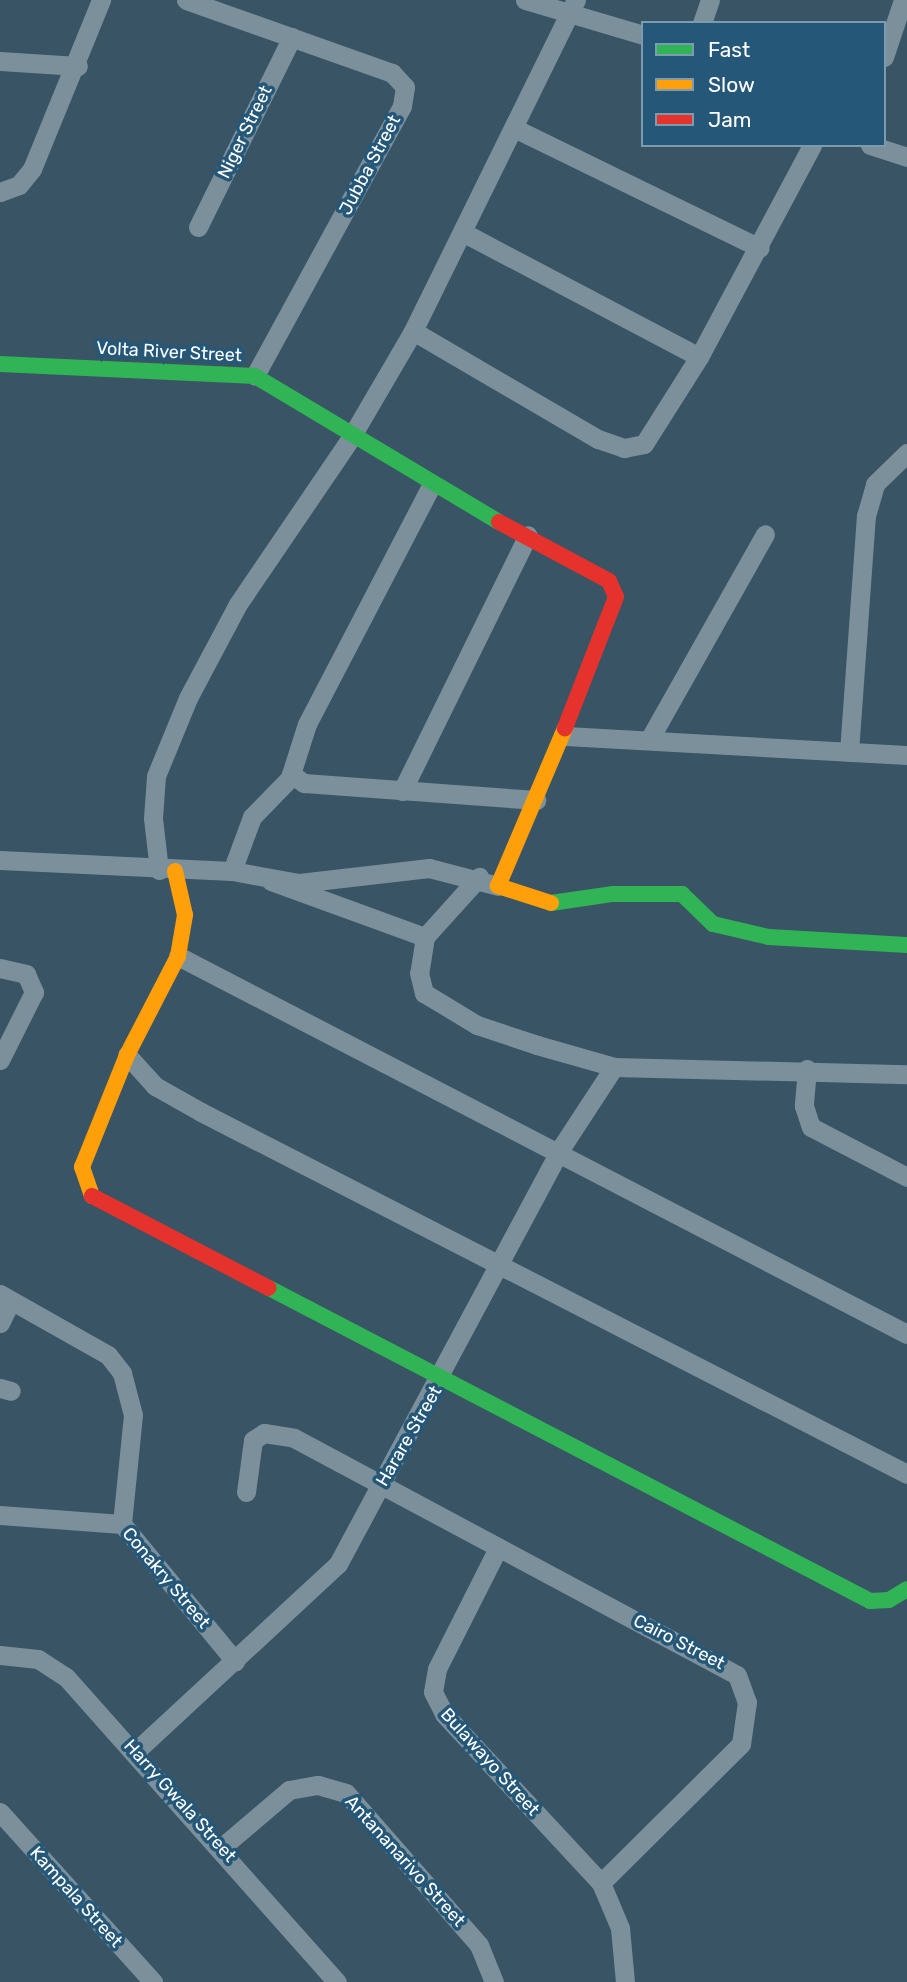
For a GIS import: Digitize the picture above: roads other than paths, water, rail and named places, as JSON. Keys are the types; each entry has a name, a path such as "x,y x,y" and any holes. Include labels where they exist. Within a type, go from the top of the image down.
{"street":[{"path":"0,192 28,176 78,66 101,0"},
{"name":"Jubba Street","path":"186,0 392,73 405,91 255,376"},
{"path":"525,0 573,8 641,34"},
{"path":"703,21 710,0"},
{"path":"886,51 903,0"},
{"path":"573,8 466,234 413,331 350,439 238,604 188,698 156,776 153,818 167,870 186,915 178,956 127,1055 80,1173 87,1193 870,1601 889,1600 907,1589"},
{"name":"Niger Street","path":"198,227 292,37"},
{"path":"0,61 78,66"},
{"path":"516,129 760,248"},
{"path":"413,331 624,448 648,440 699,357 760,248 811,147"},
{"path":"876,147 907,157"},
{"path":"466,234 699,357"},
{"name":"Volta River Street","path":"0,364 255,376 350,439 431,486 601,573 617,597 566,736"},
{"path":"849,752 866,516 875,484 907,453"},
{"path":"232,871 252,817 292,776 302,736 431,486"},
{"path":"649,740 765,534"},
{"path":"402,791 528,535"},
{"path":"498,886 566,736 907,755"},
{"path":"292,776 304,783 536,800"},
{"path":"0,860 232,871 271,881 425,937"},
{"path":"271,881 321,882 429,869 479,877 548,904 613,894 682,894 713,924 735,929 907,945"},
{"path":"479,877 425,937 419,973 424,993 477,1025 614,1067 807,1069 907,1074"},
{"path":"178,956 907,1334"},
{"path":"0,968 26,974 32,983 23,1018 0,1060"},
{"path":"127,1055 173,1097 499,1268 907,1474"},
{"name":"Harare Street","path":"136,1751 319,1588 443,1378 559,1152 614,1067"},
{"path":"807,1069 804,1106 811,1127 907,1177"},
{"path":"0,1323 6,1297 108,1356 122,1373 133,1415 122,1524"},
{"name":"Cairo Street","path":"246,1492 247,1451 264,1433 303,1443 379,1488 727,1666 743,1688 748,1719 741,1744 601,1883"},
{"name":"Conakry Street","path":"0,1515 122,1524 234,1661"},
{"name":"Bulawayo Street","path":"498,1550 437,1669 436,1703 601,1883 620,1928 625,1982"},
{"name":"Harry Gwala Street","path":"0,1655 52,1665 136,1751 337,1982"},
{"name":"Antananarivo Street","path":"222,1847 289,1790 318,1786 346,1793 480,1945 494,1982"},
{"name":"Kampala Street","path":"0,1812 153,1982"}]}
